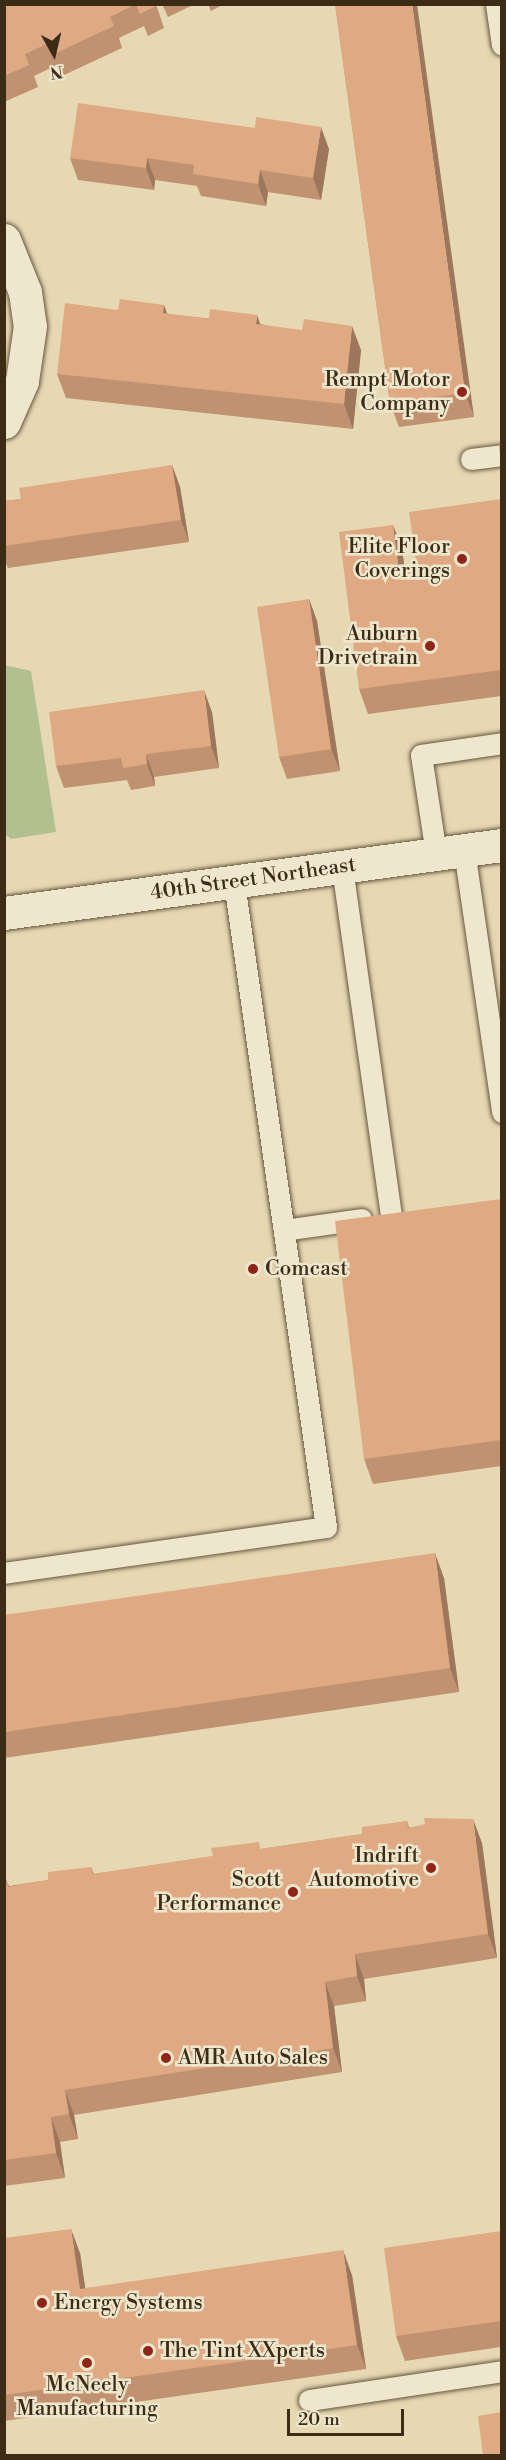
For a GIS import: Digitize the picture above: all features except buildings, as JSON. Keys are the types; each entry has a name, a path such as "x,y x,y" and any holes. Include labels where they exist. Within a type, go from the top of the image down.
{"street":[{"path":"4,240 25,292 30,326 21,381 4,422"},
{"name":"40th Street Northeast","path":"4,914 501,845"}],"lane":[{"path":"496,4 501,45"},
{"path":"471,459 501,455"},
{"path":"501,743 421,755 450,852 501,1112"},
{"path":"342,867 391,1215"},
{"path":"4,1573 326,1527 234,882"},
{"path":"284,1230 413,1212"},
{"path":"309,2400 501,2371"}],"green space":[{"path":"4,665 31,671 56,832 11,839 5,834"}],"place":[{"name":"Rempt Motor Company","path":"462,392"},
{"name":"Elite Floor Coverings","path":"462,559"},
{"name":"Auburn Drivetrain","path":"430,646"},
{"name":"Comcast","path":"253,1269"},
{"name":"Indrift Automotive","path":"431,1868"},
{"name":"Scott Performance","path":"293,1892"},
{"name":"AMR Auto Sales","path":"166,2058"},
{"name":"Energy Systems","path":"42,2303"},
{"name":"The Tint XXperts","path":"148,2351"},
{"name":"McNeely Manufacturing","path":"87,2363"}]}
